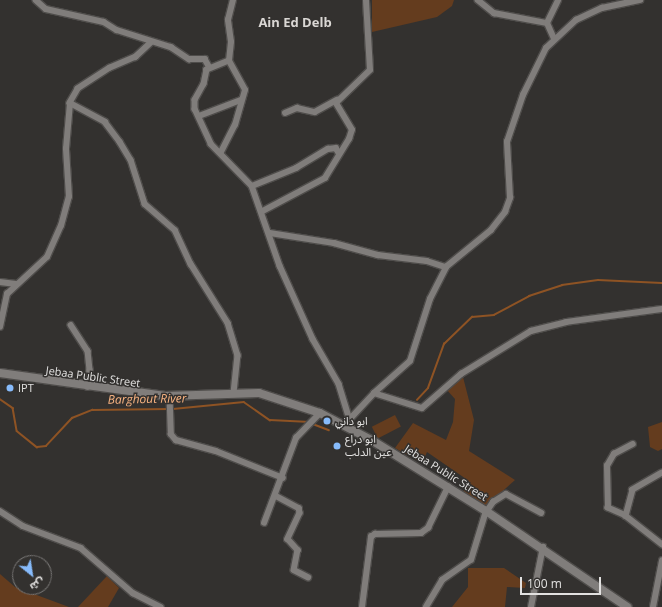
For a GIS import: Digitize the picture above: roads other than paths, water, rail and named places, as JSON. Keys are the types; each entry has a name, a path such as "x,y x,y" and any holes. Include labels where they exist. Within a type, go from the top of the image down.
{"main road":[{"name":"Jebaa Public Street","path":"0,373 88,388 170,396 234,392 259,393 317,415 348,423 543,547 627,607"}],"street":[{"path":"36,0 46,9 104,22 117,30 151,43 171,47 189,59 205,59 210,68"},
{"path":"285,113 297,108 315,112 337,100 357,85 370,70 366,0"},
{"path":"478,0 494,13 547,23"},
{"path":"547,23 558,0"},
{"path":"348,423 374,393 410,361 430,300 446,267 491,230 505,212 510,198 507,142 513,122 538,61 554,38 576,20 602,8 640,0"},
{"path":"221,152 235,126 244,84 229,61 231,42 228,20 231,1"},
{"path":"547,23 554,38"},
{"path":"0,328 4,299 16,284 50,254 62,226 69,197 66,149 70,103 78,89 110,68 136,57 151,43"},
{"path":"229,61 210,68 195,100 198,116 206,136 252,186 263,211 298,308 338,384 348,423"},
{"path":"198,116 241,100"},
{"path":"263,211 325,178 352,130 336,107 337,100"},
{"path":"70,103 105,122 120,142 131,160 145,204 175,230 191,264 228,323 238,355 234,392"},
{"path":"252,186 296,168 328,149 336,148 339,153"},
{"path":"270,233 334,243 378,256 427,261 446,267"},
{"path":"0,282 16,284"},
{"path":"374,393 422,408 473,366 531,331 566,322 662,309"},
{"path":"71,325 88,351 90,370 88,388"},
{"path":"170,396 171,434 176,440 216,451 283,478"},
{"path":"264,523 283,478 296,438 305,426 317,415"},
{"path":"633,444 614,454 607,466 608,508 626,516 662,544"},
{"path":"626,516 633,490 662,473"},
{"path":"362,607 371,537 425,531 448,487"},
{"path":"426,607 442,580 471,560 486,511 493,502 506,494 541,513"},
{"path":"276,496 299,508 300,513 288,539 298,552 294,570 308,578"},
{"path":"0,511 23,526 81,548 130,590 161,607"},
{"path":"531,607 543,547"},
{"path":"653,607 662,561"}],"waterway":[{"name":"Barghout River","path":"417,400 428,388 444,344 472,317 494,315 529,296 562,285 598,280 662,283"},
{"name":"Barghout River","path":"0,399 13,408 17,431 37,447 46,446 72,418 92,410 169,409"},
{"name":"Barghout River","path":"173,409 244,402 270,420 310,422"},
{"name":"Barghout River","path":"313,424 329,430"},
{"name":"Barghout River","path":"356,443 360,442"}],"place":[{"name":"IPT","path":"10,388"},
{"name":"ابو داني","path":"327,421"},
{"name":"ابو دراع عين الدلب","path":"337,446"}],"district":[{"name":"Ain Ed Delb","path":"295,22"}]}
